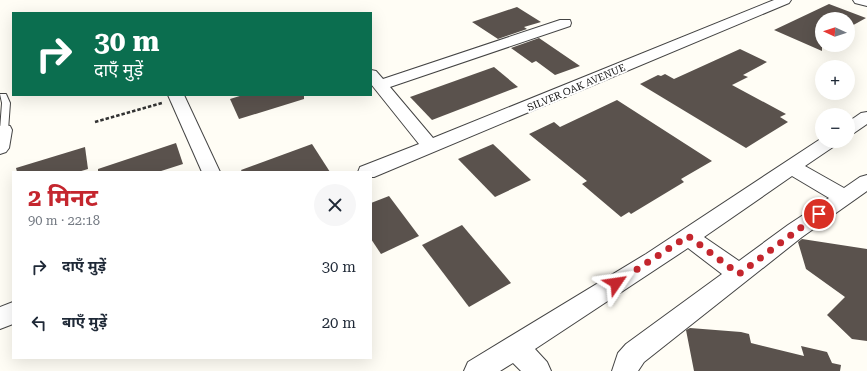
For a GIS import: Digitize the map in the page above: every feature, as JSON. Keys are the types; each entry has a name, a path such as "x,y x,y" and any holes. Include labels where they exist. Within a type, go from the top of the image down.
{"street":[{"name":"SILVER OAK AVENUE","path":"370,171 785,0"},
{"path":"860,0 867,2"},
{"path":"431,147 375,79 565,23"},
{"path":"181,96 211,171"},
{"path":"855,124 867,116"},
{"path":"0,148 4,130"},
{"path":"477,371 688,236 820,148"},
{"path":"792,167 843,197"},
{"path":"625,371 626,362 635,353 795,231 867,182"},
{"path":"688,236 739,274"},
{"path":"0,318 12,313"},
{"path":"516,347 538,371"}],"lane":[{"path":"0,96 3,96 6,103 4,130"}],"path":[{"path":"95,122 181,96"}],"building":[{"path":"829,4 850,12 815,12 815,48 774,30"},
{"path":"517,7 541,22 524,27 527,29 498,39 472,22"},
{"path":"855,14 866,18 855,24"},
{"path":"539,38 580,66 555,75 536,61 532,63 511,48"},
{"path":"740,49 767,62 743,75 748,77 732,85 786,114 780,117 788,122 746,148 640,84 658,75 661,76 665,74 674,79"},
{"path":"494,67 518,87 432,120 410,97"},
{"path":"240,96 304,96 304,99 239,119 230,99"},
{"path":"617,100 712,161 681,179 684,182 631,214 629,212 621,217 582,184 587,181 529,134 554,122 560,127"},
{"path":"176,143 183,164 161,171 98,171 98,169"},
{"path":"312,144 329,171 242,171"},
{"path":"493,144 531,180 495,197 458,159"},
{"path":"85,147 88,169 81,171 17,171 16,168"},
{"path":"389,196 419,236 381,254 372,240 372,203"},
{"path":"462,225 511,283 469,307 422,245"},
{"path":"802,239 867,249 867,341 852,339 827,315 845,297 806,269 798,242"},
{"path":"690,328 741,332 749,334 751,343 804,356 801,346 827,352 832,363 841,365 840,371 694,371 686,330"}],"route":[{"path":"616,283 654,260 688,236 739,274 819,214"}]}
